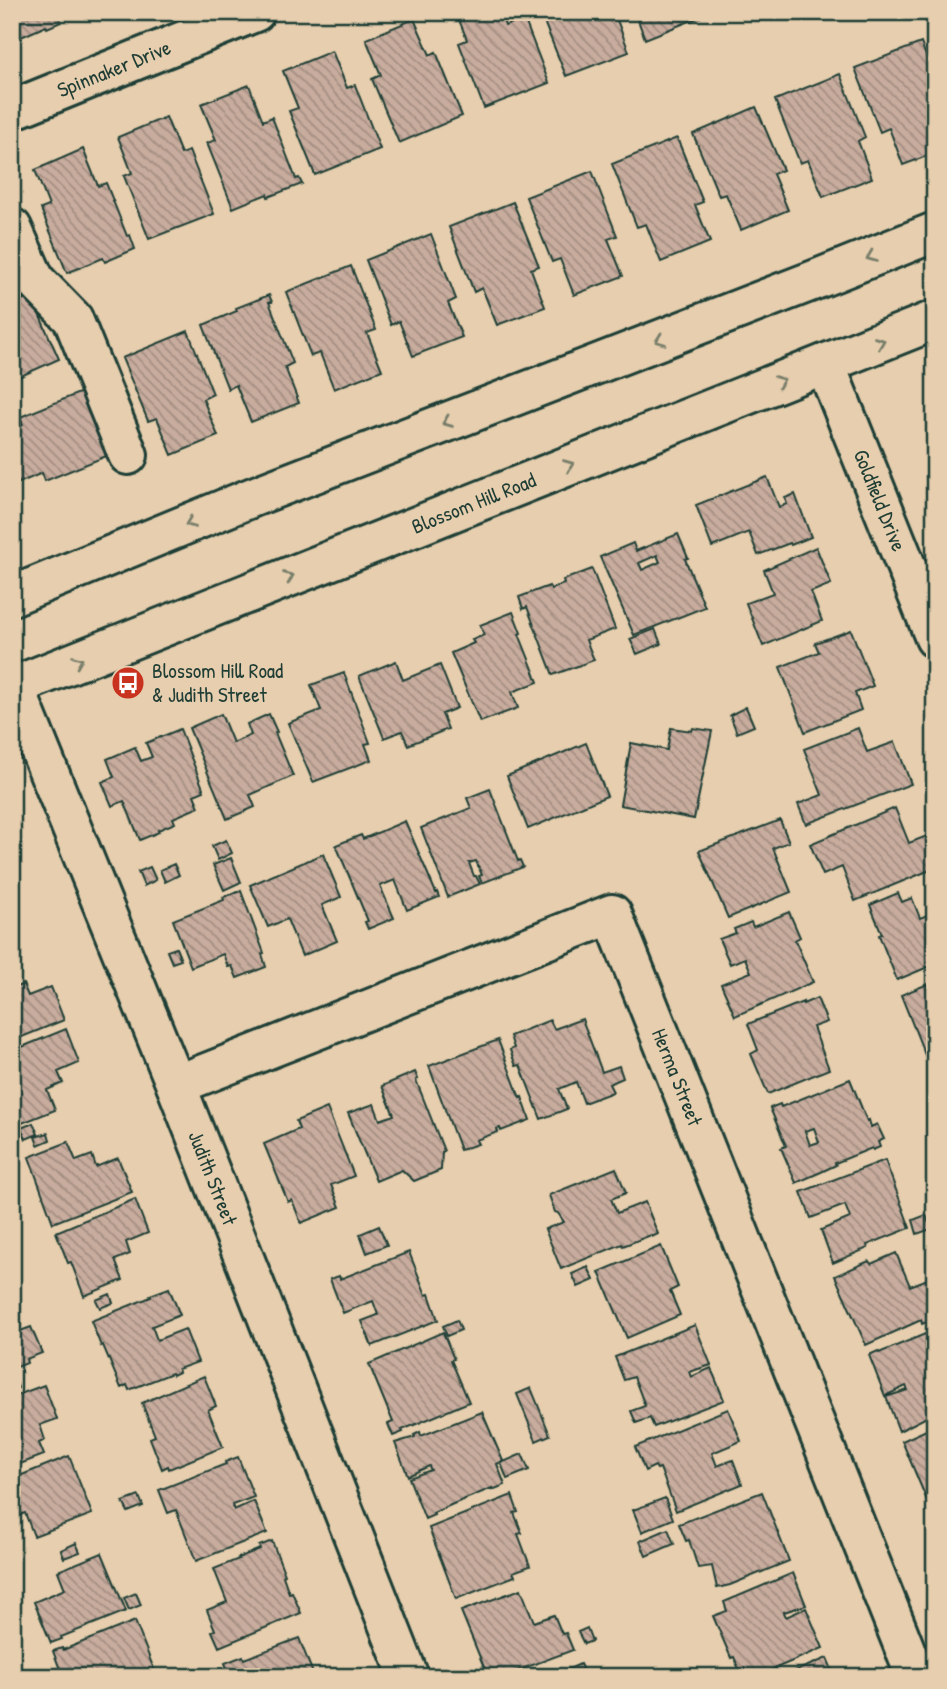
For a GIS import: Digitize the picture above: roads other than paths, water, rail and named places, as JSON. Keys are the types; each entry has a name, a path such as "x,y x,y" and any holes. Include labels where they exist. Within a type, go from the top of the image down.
{"street":[{"name":"Spinnaker Drive","path":"12,110 255,12"},
{"path":"12,228 35,281 73,319 128,455"},
{"path":"12,596 253,497 935,232"},
{"name":"Blossom Hill Road","path":"13,685 935,320"},
{"name":"Goldfield Drive","path":"825,364 935,638"},
{"name":"Judith Street","path":"13,685 176,1085 409,1677"},
{"name":"Herma Street","path":"176,1085 612,914 916,1677"}],"place":[{"name":"Blossom Hill Road & Judith Street","path":"128,683"}]}
